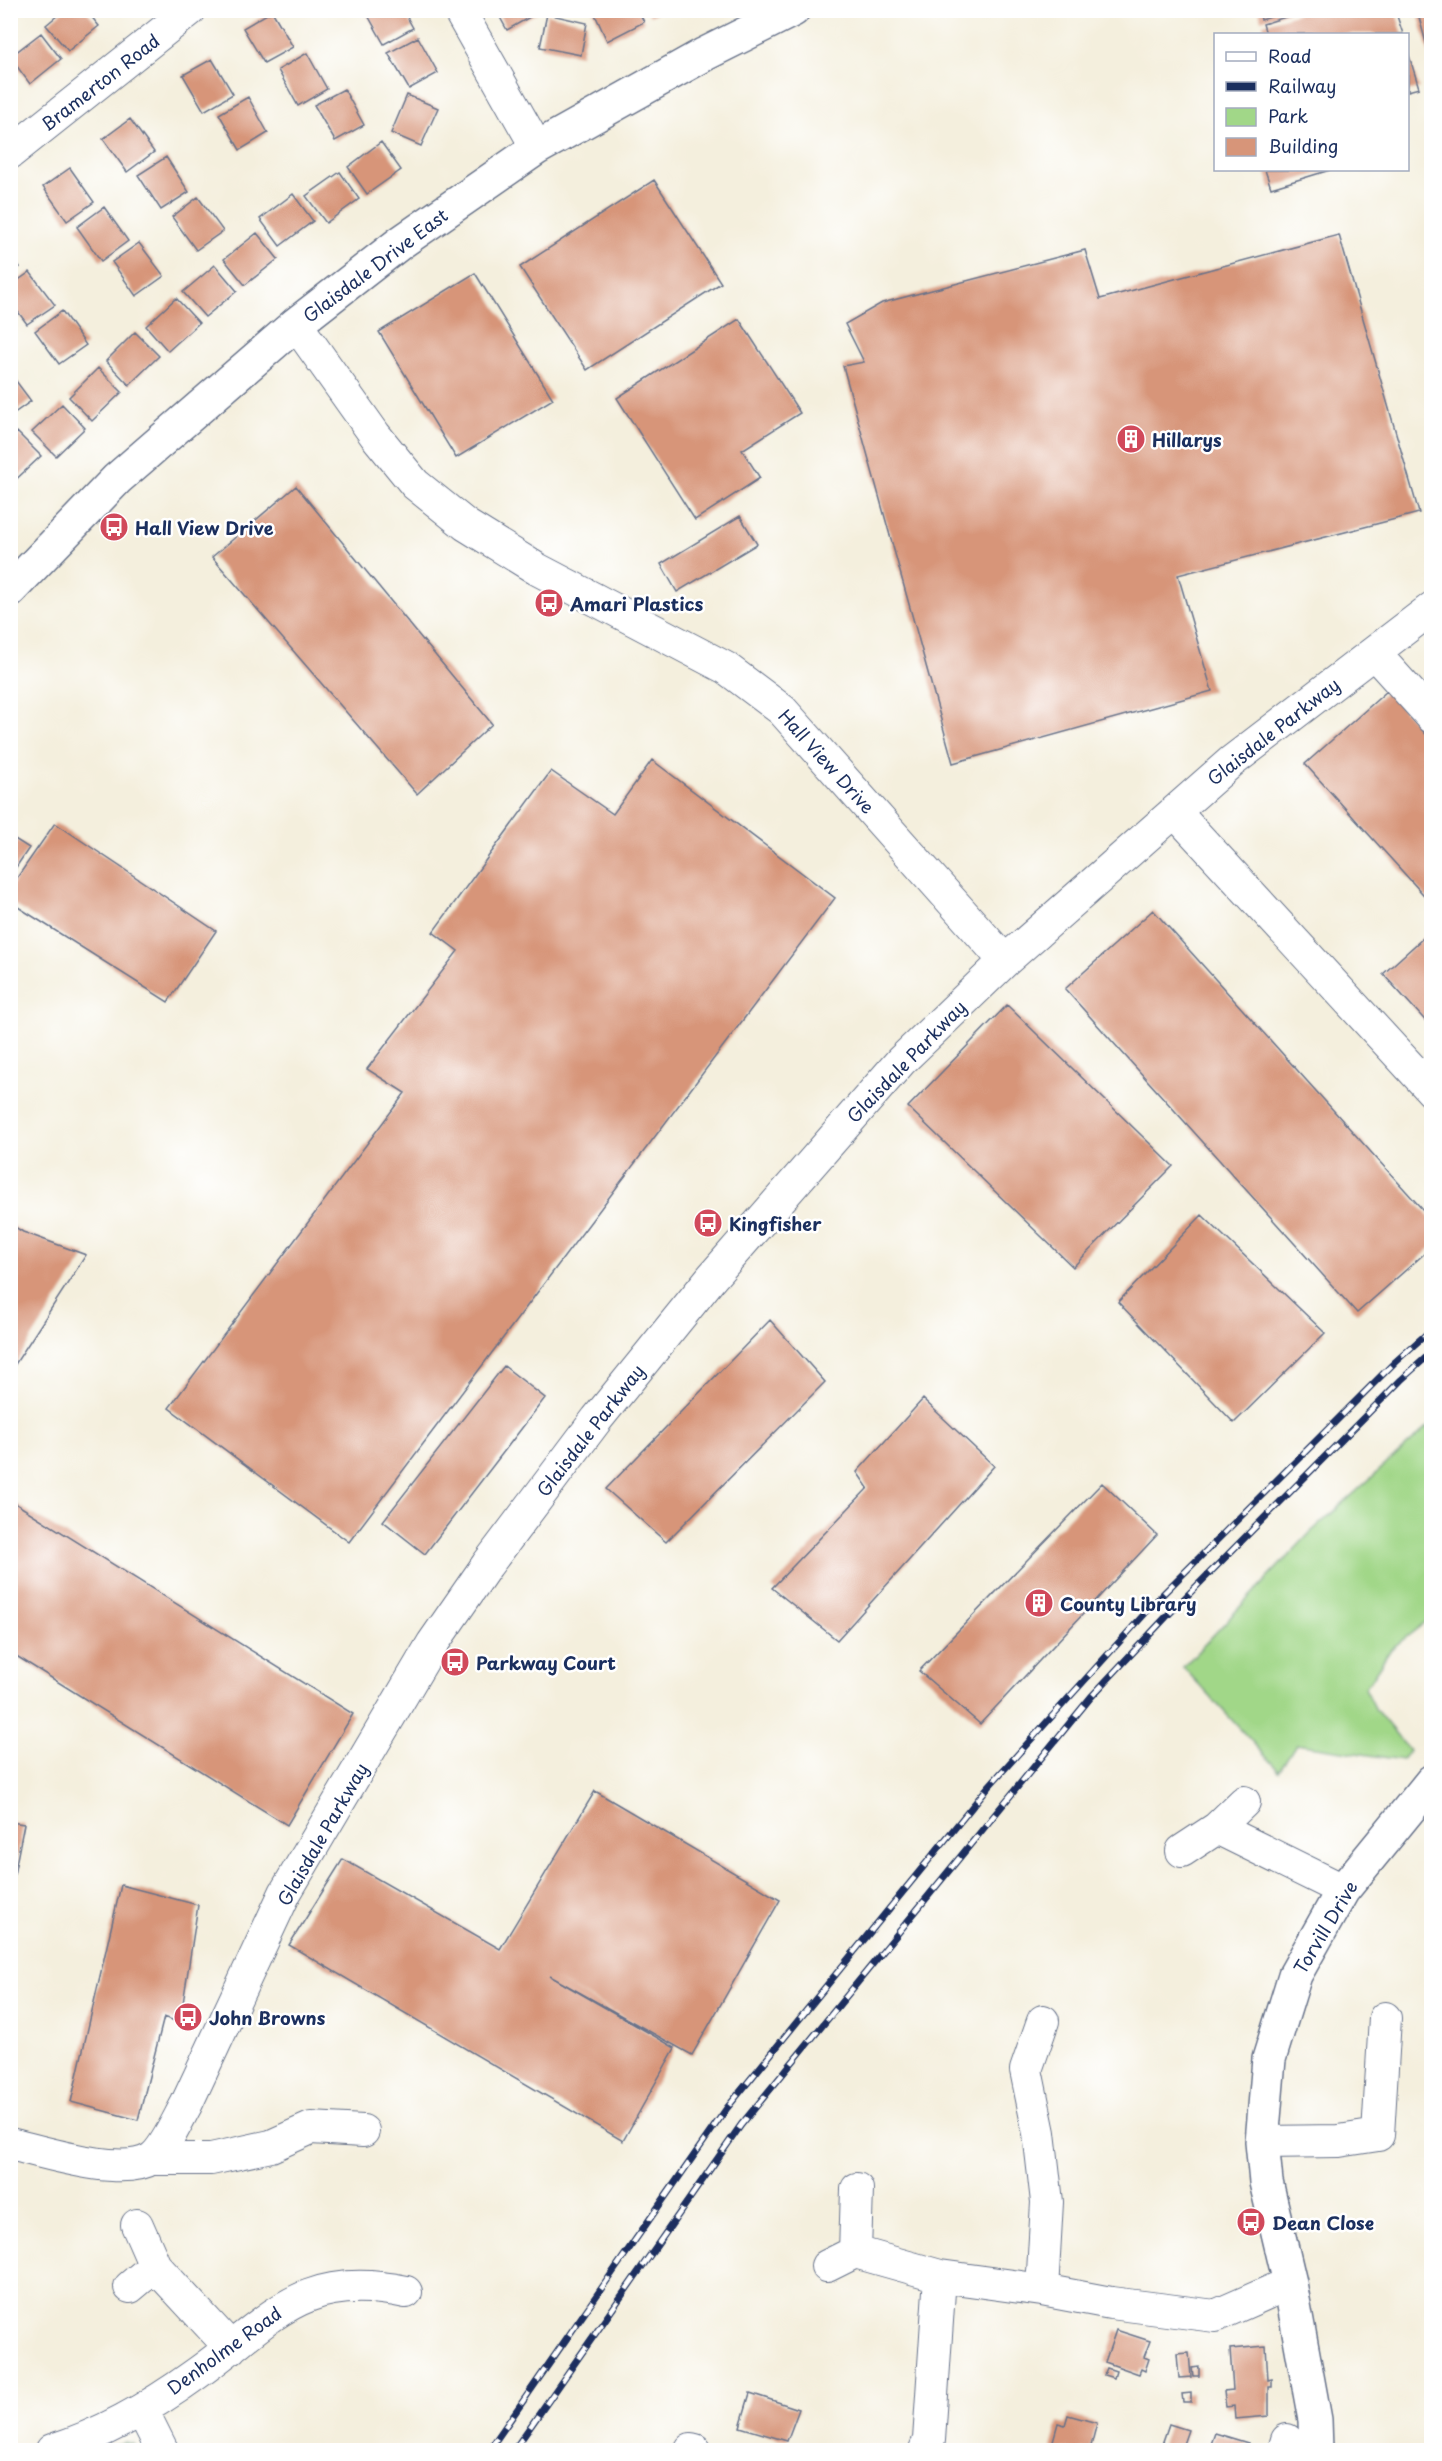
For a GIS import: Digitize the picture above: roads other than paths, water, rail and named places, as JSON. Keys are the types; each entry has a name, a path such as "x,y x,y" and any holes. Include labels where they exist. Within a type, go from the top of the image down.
{"street":[{"name":"Bramerton Road","path":"10,153 190,10"},
{"path":"459,10 537,148"},
{"name":"Glaisdale Drive East","path":"10,590 117,479 296,324 400,243 537,148 705,54 793,10"},
{"name":"Hall View Drive","path":"296,324 375,435 415,484 466,525 537,569 726,668 782,710 1005,961"},
{"name":"Glaisdale Parkway","path":"152,2159 168,2137 186,2105 285,1893 433,1643 487,1565 597,1419 712,1277 901,1061 1005,961 1231,762 1431,608"},
{"path":"1374,653 1431,717"},
{"path":"1175,812 1431,1091"},
{"name":"Torvill Drive","path":"1296,2447 1315,2420 1290,2283 1266,2181 1262,2142 1269,2059 1295,1975 1343,1890 1431,1780"},
{"path":"1182,1851 1217,1828 1244,1802"},
{"path":"1217,1828 1343,1890"},
{"path":"1262,2142 1339,2141 1378,2135 1385,2018"},
{"path":"1042,2021 1026,2070 1039,2133 1047,2202 1042,2290"},
{"path":"10,2145 107,2165 128,2166 152,2159 212,2159 271,2146 311,2128 363,2131"},
{"path":"855,2252 857,2189"},
{"path":"137,2225 155,2266 231,2348"},
{"path":"826,2266 855,2252 940,2276 1042,2290 1110,2303 1215,2316 1290,2283"},
{"path":"130,2287 155,2266"},
{"path":"925,2451 929,2440 940,2276"},
{"name":"Denholme Road","path":"52,2451 94,2436 141,2409 195,2375 282,2307 305,2295 348,2285 376,2285 406,2292"},
{"path":"141,2409 162,2451"}],"railway":[{"path":"489,2450 727,2108 989,1786 1159,1598 1395,1362 1432,1329"},
{"path":"514,2450 741,2125 1091,1697 1166,1617 1401,1380 1432,1352"}],"place":[{"name":"Hillarys","path":"1131,439"},
{"name":"Hall View Drive","path":"114,527"},
{"name":"Amari Plastics","path":"549,603"},
{"name":"Kingfisher","path":"708,1223"},
{"name":"County Library","path":"1039,1603"},
{"name":"Parkway Court","path":"455,1662"},
{"name":"John Browns","path":"188,2017"},
{"name":"Dean Close","path":"1251,2222"}]}
